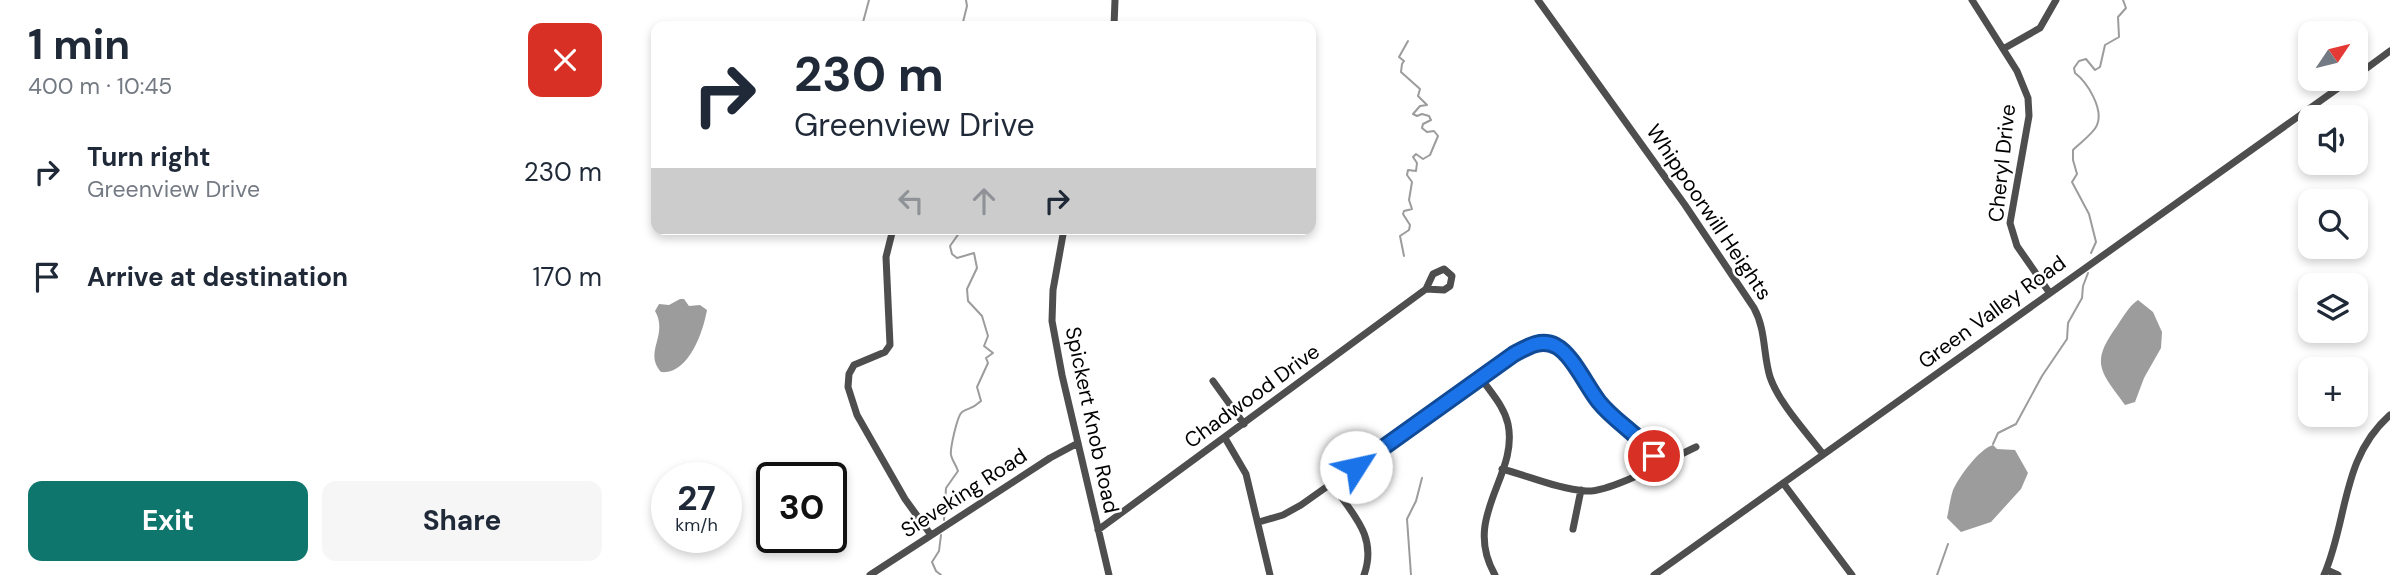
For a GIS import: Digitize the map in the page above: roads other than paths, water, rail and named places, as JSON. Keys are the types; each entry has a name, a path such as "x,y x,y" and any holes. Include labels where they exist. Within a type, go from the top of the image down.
{"street":[{"path":"1114,21 1115,0"},
{"name":"Whippoorwill Heights","path":"1538,0 1685,205 1754,308 1762,326 1773,385 1823,454"},
{"name":"Cheryl Drive","path":"1972,0 2023,80 2028,98 2029,116 2010,223 2017,246 2049,292"},
{"path":"2003,49 2040,28 2056,0"},
{"path":"2368,67 2390,51"},
{"name":"Green Valley Road","path":"1654,575 2334,91"},
{"path":"892,235 886,257 890,345 886,352 854,365 849,374 849,394 857,415 886,465 932,536"},
{"name":"Spickert Knob Road","path":"1063,235 1053,290 1052,321 1109,575"},
{"name":"Chadwood Drive","path":"1098,530 1426,289"},
{"path":"1259,522 1289,513 1528,346 1542,343 1556,346 1566,355 1600,403 1646,443 1657,465"},
{"path":"1481,378 1502,408 1508,425 1508,446 1487,513 1484,532 1485,548 1495,575"},
{"path":"1213,381 1244,424"},
{"path":"2338,575 2325,572 2357,460 2367,441 2390,415"},
{"path":"1225,438 1244,468 1270,575"},
{"name":"Sieveking Road","path":"870,575 1078,443"},
{"path":"1502,469 1594,491 1696,447"},
{"path":"1783,483 1853,575"},
{"path":"1332,484 1366,535 1370,557 1364,575"},
{"path":"1573,529 1581,490"}],"waterway":[{"path":"863,21 869,0"},
{"path":"963,21 966,0"},
{"path":"2091,253 2096,242 2089,214 2072,182 2077,174 2073,150 2090,135 2099,119 2093,96 2074,68 2079,61 2086,59 2095,70 2100,67 2105,45 2119,37 2118,17 2126,8 2123,0"},
{"path":"1404,256 1400,236 1409,230 1410,225 1403,214 1404,211 1412,209 1409,200 1412,182 1407,175 1408,170 1416,171 1417,163 1413,157 1416,154 1423,159 1430,155 1438,136 1434,131 1427,132 1422,128 1423,124 1431,120 1429,116 1413,114 1420,106 1427,105 1418,96 1420,89 1401,72 1404,61 1399,57 1408,41"},
{"path":"944,520 946,488 958,471 951,455 956,426 962,412 981,401 977,387 988,363 986,358 993,353 984,346 988,336 982,316 968,301 967,289 977,268 974,253 957,258 952,254 950,246 958,235"},
{"path":"1993,444 1998,433 2016,424 2042,376 2067,339 2068,323 2082,298 2088,273"},
{"path":"1411,575 1407,519 1416,501 1422,478"},
{"path":"941,535 939,551 932,562 941,575"},
{"path":"1937,575 1948,544"}]}
